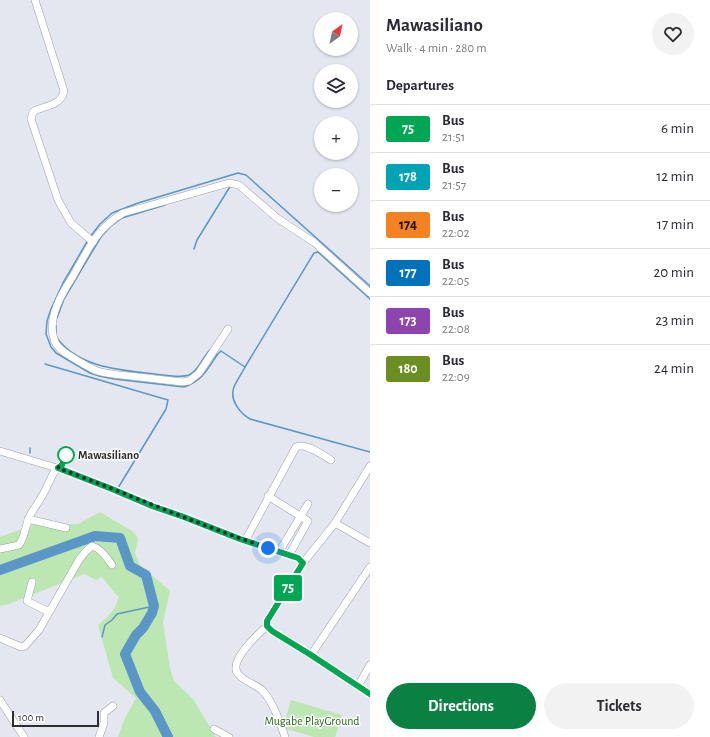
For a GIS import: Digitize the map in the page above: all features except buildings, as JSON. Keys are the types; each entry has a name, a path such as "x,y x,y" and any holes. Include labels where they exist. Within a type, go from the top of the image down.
{"street":[{"path":"35,0 64,91 62,98 58,102 36,110 33,112 31,119 58,200 72,223 93,242"},
{"path":"228,329 199,373 194,378 186,382 111,374 97,371 62,351 53,338 52,327 55,312 65,289 102,228 124,213 234,183 246,190 277,218 315,243 370,293"},
{"path":"246,541 268,496 296,447 299,445 305,446 331,460"},
{"path":"1,452 58,468 246,541 298,558 303,563"},
{"path":"0,549 19,545 22,541 28,519 58,468"},
{"path":"286,737 265,693 238,674 236,671 236,665 240,656 250,642 267,626 267,621 303,563 335,523 369,470"},
{"path":"268,496 308,521 289,555"},
{"path":"279,552 308,504"},
{"path":"28,519 66,528"},
{"path":"335,523 370,544"},
{"path":"0,638 24,647 39,630 79,560 92,546 98,548 105,554 112,565"},
{"path":"311,655 370,567"},
{"path":"32,582 27,601 49,612"},
{"path":"267,626 272,631 370,694"},
{"path":"358,686 370,665"},
{"path":"0,700 24,737"},
{"path":"99,737 104,723 104,713 113,706"},
{"path":"214,729 229,737"}],"green space":[{"path":"100,512 132,531 138,538 135,553 140,565 170,591 163,622 170,668 174,681 193,699 216,737 118,737 124,720 136,698 113,678 98,625 116,606 119,597 102,577 96,580 84,574 9,604 0,606 0,537 33,525 78,524"},
{"name":"Mugabe PlayGround","path":"291,700 342,715 335,737 314,737 283,728"}],"waterway":[{"path":"90,237 100,224 112,213 138,203 238,173 246,175 370,286"},
{"path":"194,249 197,240 231,185"},
{"path":"57,318 64,299 101,237 111,226 122,218 165,205"},
{"path":"88,240 63,283 47,321 46,334 51,347 56,353 90,373 99,376 184,387 200,378 217,355"},
{"path":"245,367 314,253 318,252 370,299"},
{"path":"56,326 56,334"},
{"path":"57,338 66,348 89,362 115,369 172,376 186,376 192,373 196,370 210,350"},
{"path":"215,354 217,355 221,351 245,367 234,387 233,397 239,410 250,419 370,452"},
{"path":"45,364 168,400 166,409 118,488"},
{"path":"30,448 30,453"},
{"path":"0,570 95,536 120,538 130,566 146,575 154,606 152,613 143,628 136,635 125,654 140,692 155,711 168,737"},
{"path":"102,637 105,625 117,614 154,606"}],"bus line":[{"name":"75","path":"66,455 62,465 58,468 152,506 240,539 298,558 303,563 267,621 267,626 272,631 370,694"}],"place":[{"name":"Mawasiliano","path":"66,455"}],"route":[{"path":"66,455 58,468 152,506 268,548"}]}
